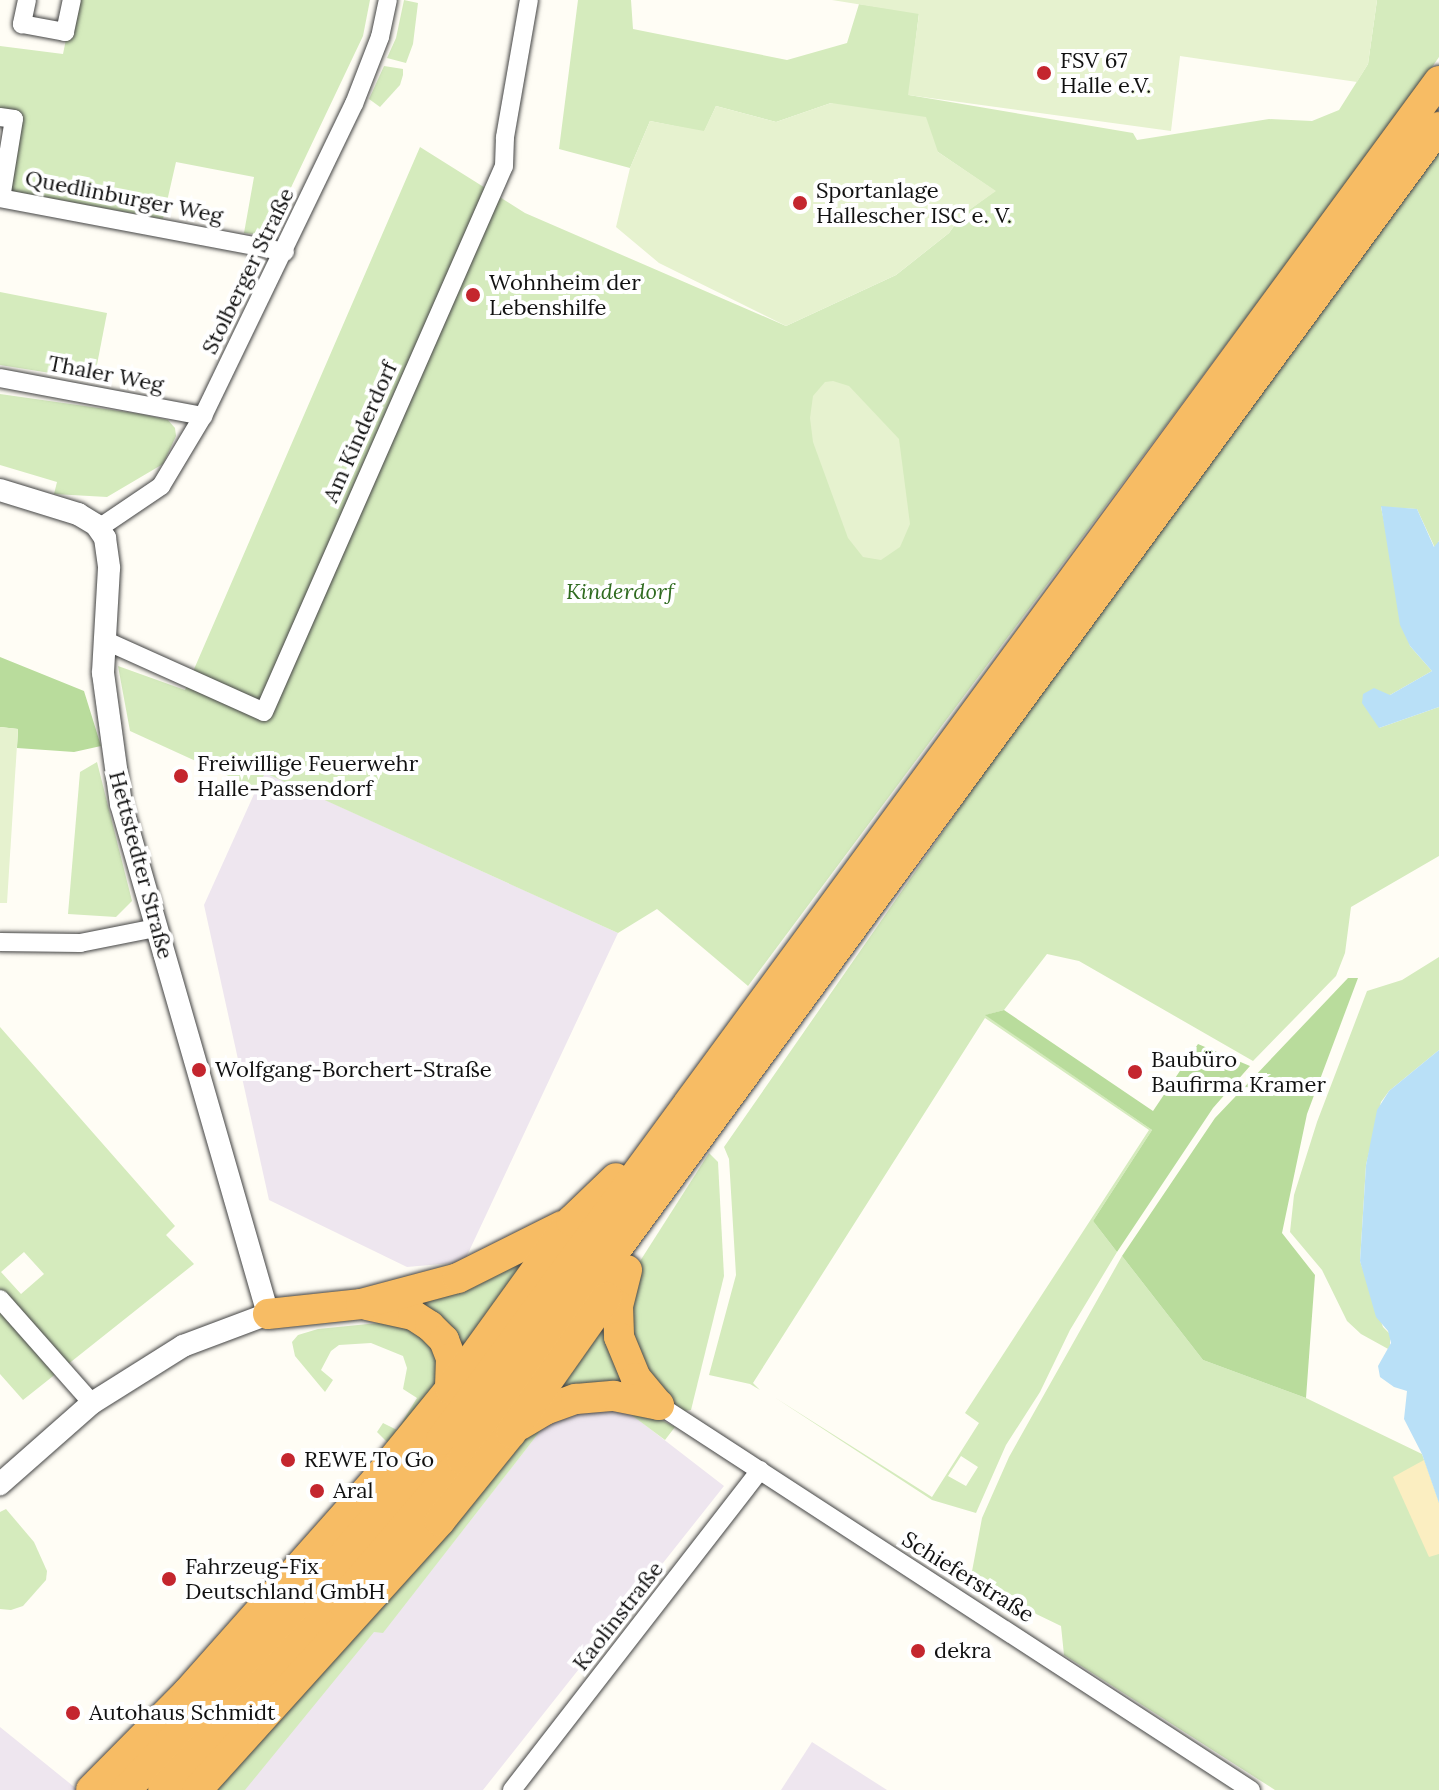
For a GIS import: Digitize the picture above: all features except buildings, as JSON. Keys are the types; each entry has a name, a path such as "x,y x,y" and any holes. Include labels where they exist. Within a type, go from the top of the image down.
{"highway":[{"path":"126,1790 329,1572 441,1440 1439,81"},
{"path":"163,1790 341,1601 462,1460 1439,127"},
{"path":"91,1790 187,1693 305,1562 450,1389 571,1221 692,1099"},
{"path":"197,1790 338,1638 440,1521 511,1433 627,1270 692,1150"},
{"path":"268,1314 361,1304 458,1278 571,1221"},
{"path":"627,1270 618,1306 619,1337 636,1378 659,1405"},
{"path":"361,1304 413,1315 430,1326 444,1340 451,1358 450,1389"},
{"path":"511,1433 545,1410 576,1399 614,1396 659,1405"}],"street":[{"path":"27,0 22,24 65,32 72,0"},
{"name":"Stolberger Straße","path":"99,528 161,486 203,416 354,104 380,37 388,0"},
{"name":"Am Kinderdorf","path":"104,640 264,712 504,166 505,137 529,0"},
{"name":"Quedlinburger Weg","path":"0,117 14,119 0,198 285,252"},
{"name":"Thaler Weg","path":"0,378 203,416"},
{"path":"0,490 78,514 99,528"},
{"name":"Hettstedter Straße","path":"99,528 108,558 103,673 121,804 268,1314"},
{"path":"0,942 80,943 156,928"},
{"path":"0,1299 92,1403"},
{"path":"0,1484 92,1403 183,1346 268,1314"},
{"name":"Schieferstraße","path":"659,1405 1251,1790"},
{"name":"Kaolinstraße","path":"512,1790 760,1470"}],"shaded area":[{"path":"264,772 618,933 464,1262 407,1267 269,1200 204,905"},
{"path":"623,1408 724,1486 483,1790 241,1790 373,1625 383,1632 548,1421 565,1414"},
{"path":"0,1727 78,1790 0,1790"},
{"path":"812,1742 887,1790 781,1790"}],"green space":[{"path":"74,0 370,0 363,36 268,236 244,233 254,177 176,162 163,219 6,190 20,112 0,108 0,46 63,54"},
{"path":"404,0 418,3 413,44 406,63 387,58 396,38"},
{"name":"Kinderdorf","path":"578,0 631,0 633,29 787,60 847,43 859,4 919,13 909,95 1133,133 1137,140 1269,119 1312,121 1339,110 1368,64 1377,0 1439,0 1439,57 1426,76 748,986 657,909 618,933 265,773 257,789 130,731 118,666 185,690 420,147 525,213 786,326 896,275 949,233 962,215 995,191 938,152 831,103 776,122 716,106 704,132 650,121 630,168 559,149"},
{"name":"FSV 67 Halle e.V.","path":"832,0 1377,0 1368,64 1357,82 1180,56 1171,131 908,95 919,14"},
{"path":"384,66 403,69 403,75 400,85 380,107 369,99"},
{"name":"Sportanlage Hallescher ISC e. V.","path":"831,103 926,117 938,152 996,191 962,215 949,233 896,275 786,326 659,263 616,227 630,168 650,121 704,131 716,106 776,122"},
{"path":"1439,150 1439,541 1435,548 1417,509 1381,507 1410,646 1432,671 1390,695 1379,728 1439,707 1439,856 1351,907 1345,953 1336,976 1253,1061 1079,961 1047,954 1004,1010 986,1015 1152,1130 1093,1221 1117,1252 1070,1330 1040,1392 1006,1445 976,1513 932,1500 774,1397 932,1497 979,1423 965,1413 1149,1130 985,1018 753,1383 760,1390 750,1384 709,1375 736,1275 729,1159 724,1147 1015,728","holes":["961,1456 978,1467 966,1486 948,1476"]},
{"path":"0,292 107,313 94,380 0,365"},
{"path":"825,382 849,386 899,439 910,524 900,547 881,560 863,557 848,538 813,442 810,418 813,396"},
{"path":"0,394 168,420 175,428 176,436 163,464 107,497 54,494 57,482 0,465"},
{"path":"0,657 84,691 101,746 74,752 17,748 18,729 0,727"},
{"path":"0,727 18,729 7,903 0,903"},
{"path":"97,762 132,901 116,917 68,914 80,772"},
{"path":"1439,957 1439,1050 1389,1091 1381,1102 1366,1165 1360,1261 1383,1327 1390,1334 1390,1350 1361,1334 1347,1321 1322,1270 1290,1232 1294,1195 1317,1122 1367,991 1402,980"},
{"path":"1348,978 1358,978 1307,1114 1282,1233 1315,1275 1306,1398 1203,1360 1122,1256 1215,1118"},
{"path":"1004,1010 1153,1111 1198,1044 1250,1066 1213,1108 1117,1252 1093,1221 1152,1130 985,1015"},
{"path":"0,1027 175,1226 166,1235 194,1264 23,1400 0,1374","holes":["24,1252 44,1274 21,1294 1,1272"]},
{"path":"709,1153 718,1162 724,1276 691,1410 684,1411 660,1395 625,1341 635,1269"},
{"path":"545,1246 459,1366 417,1295"},
{"path":"1122,1256 1203,1360 1306,1398 1422,1454 1439,1503 1439,1790 1275,1790 1064,1655 1061,1626 970,1582 982,1518 1009,1457"},
{"path":"609,1305 632,1384 553,1399"},
{"path":"400,1323 434,1341 442,1382 393,1448 377,1432 383,1423 397,1430 417,1398 403,1389 407,1368 403,1356 371,1343 339,1345 331,1351 321,1370 333,1380 325,1392 295,1356 292,1342 298,1335 318,1329"},
{"path":"604,1402 634,1406 675,1427 665,1440 622,1408 601,1407 548,1421 383,1633 374,1632 245,1790 205,1790 379,1606 520,1435 559,1410"},
{"path":"6,1509 34,1542 47,1571 46,1580 23,1606 11,1610 0,1609 0,1512"}],"sand":[{"path":"1424,1460 1439,1503 1439,1554 1429,1557 1393,1477"}],"water":[{"path":"1381,506 1417,509 1434,547 1439,541 1439,707 1379,728 1362,703 1363,694 1374,688 1390,695 1432,671 1410,646 1400,625"},
{"path":"1439,1050 1439,1503 1422,1454 1404,1419 1407,1391 1394,1387 1380,1377 1378,1366 1391,1343 1388,1331 1376,1317 1360,1261 1366,1165 1377,1110 1389,1091"}],"place":[{"name":"FSV 67 Halle e.V.","path":"1044,73"},
{"name":"Sportanlage Hallescher ISC e. V.","path":"800,203"},
{"name":"Wohnheim der Lebenshilfe","path":"473,295"},
{"name":"Freiwillige Feuerwehr Halle-Passendorf","path":"181,776"},
{"name":"Wolfgang-Borchert-Straße","path":"199,1070"},
{"name":"Baubüro Baufirma Kramer","path":"1135,1072"},
{"name":"REWE To Go","path":"288,1460"},
{"name":"Aral","path":"317,1491"},
{"name":"Fahrzeug-Fix Deutschland GmbH","path":"169,1579"},
{"name":"dekra","path":"918,1651"},
{"name":"Autohaus Schmidt","path":"73,1713"}]}
